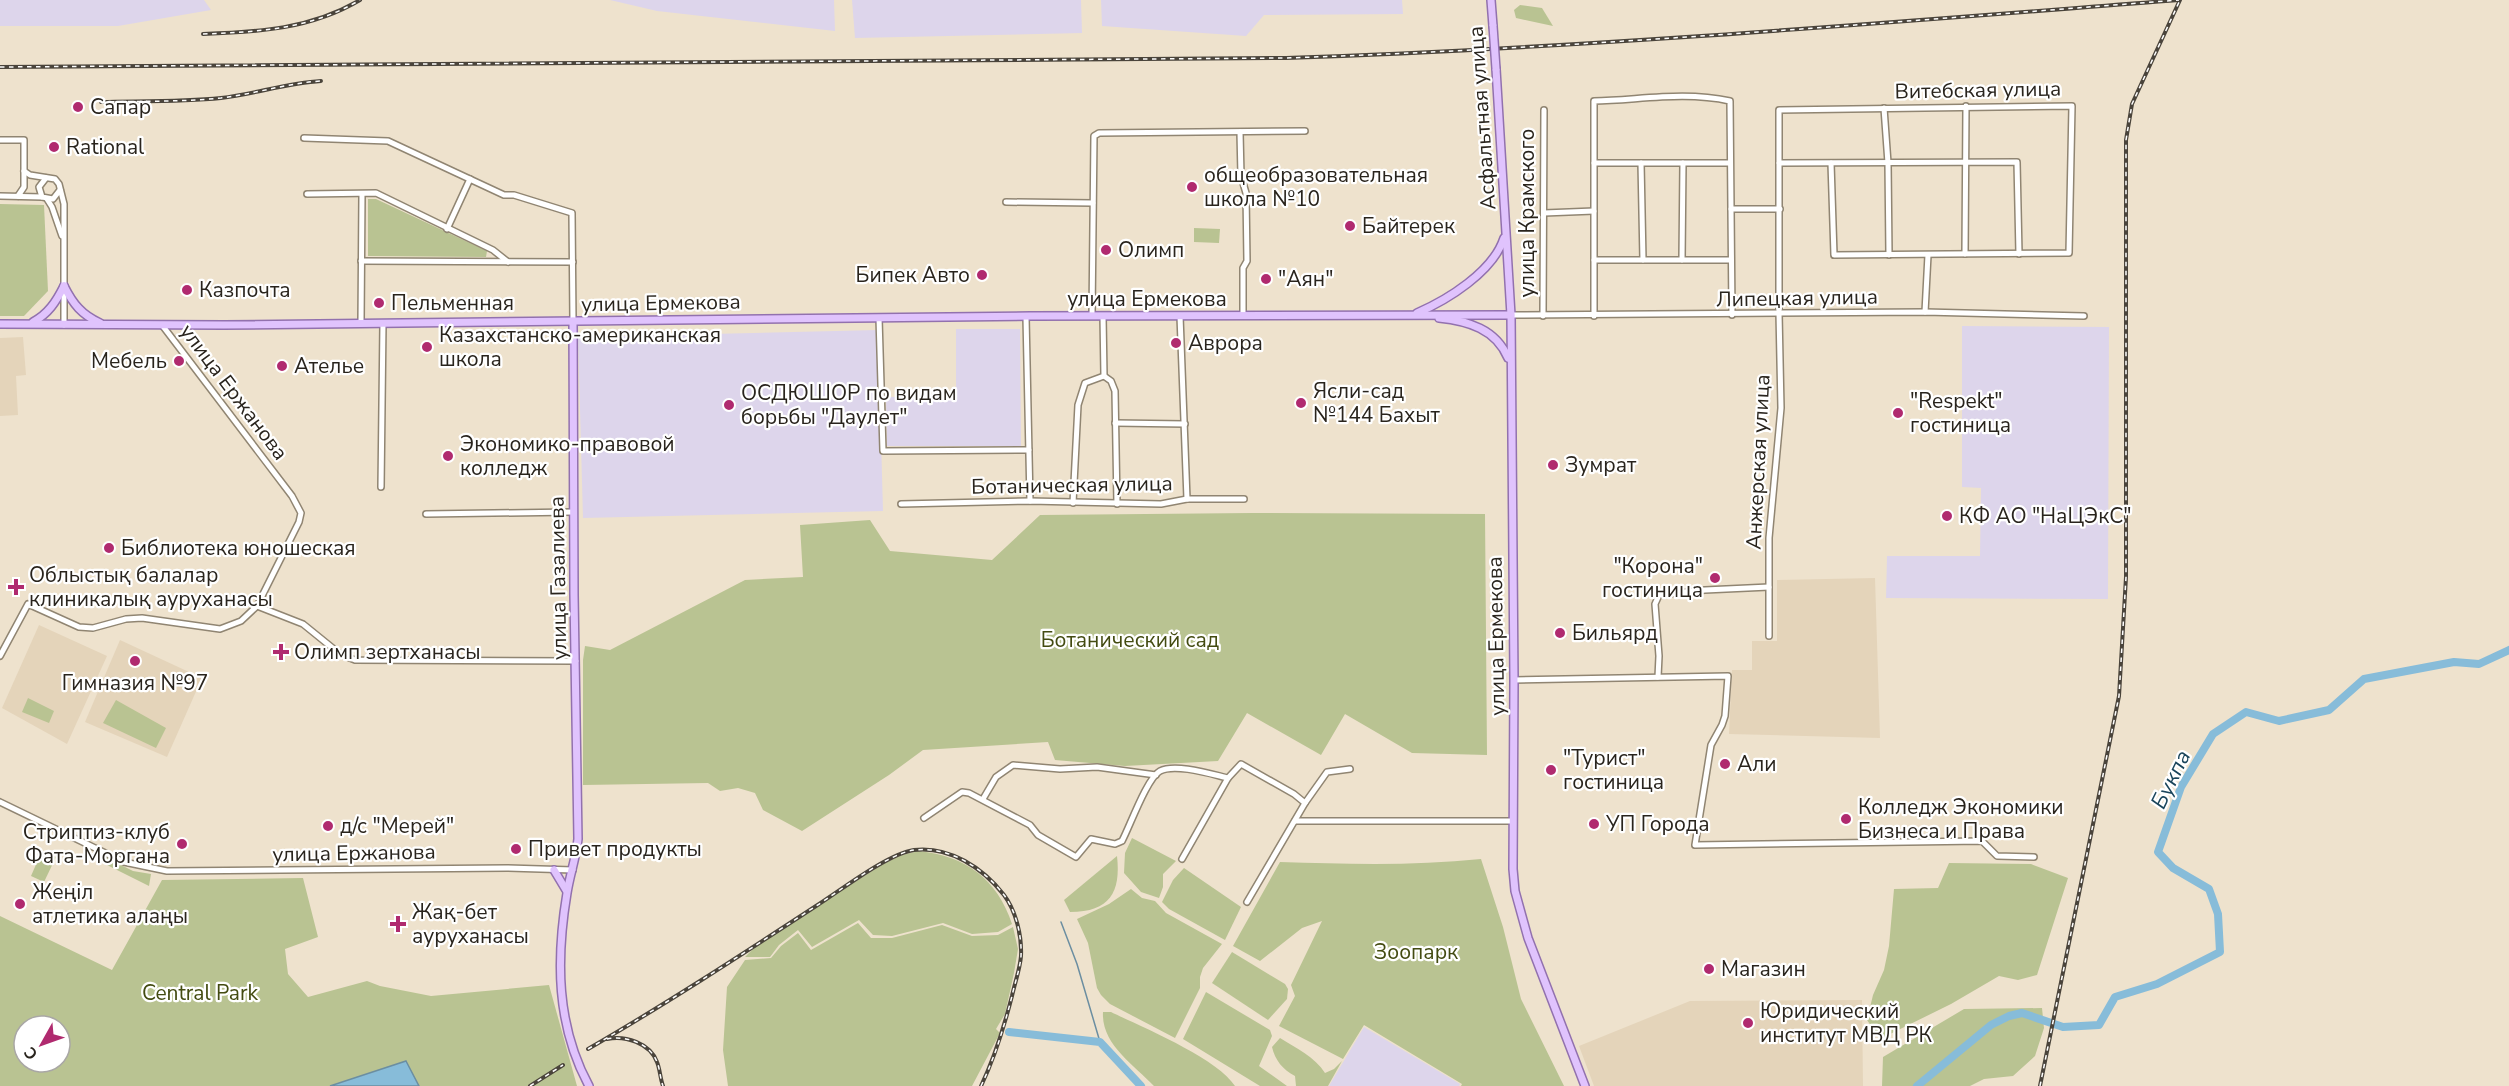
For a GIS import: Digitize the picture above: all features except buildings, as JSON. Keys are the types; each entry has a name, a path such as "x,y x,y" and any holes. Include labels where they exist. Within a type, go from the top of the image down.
{"main road":[{"name":"Асфальтная улица","path":"1491,0 1510,315"},
{"path":"1411,316 1446,299 1481,271 1501,247 1505,233"},
{"path":"31,323 43,317 57,301 64,286"},
{"path":"64,286 72,303 88,317 102,324"},
{"name":"улица Ермекова","path":"0,324 162,325 1092,316 1510,315 1514,680 1512,869 1523,922 1585,1086"},
{"path":"1411,316 1469,323 1498,340 1510,363"},
{"name":"улица Газалиева","path":"573,321 573,512 578,839 567,891 561,940 560,989 564,1020 589,1086"},
{"path":"554,870 567,891"}],"street":[{"path":"1594,316 1594,101 1638,100 1683,95 1730,101 1732,315"},
{"path":"1965,254 1966,106"},
{"name":"Витебская улица","path":"1779,110 2072,106 2069,253 2019,254"},
{"path":"1884,108 1888,163 1889,255"},
{"name":"улица Крамского","path":"1543,316 1544,110"},
{"name":"Анжерская улица","path":"1769,636 1769,538 1781,415 1779,110"},
{"path":"1092,316 1093,140 1096,134 1305,131"},
{"path":"1240,132 1241,176 1246,193 1247,238 1247,261 1243,268 1243,316"},
{"path":"304,138 388,141 470,179 447,229"},
{"path":"0,140 24,140 24,187 18,196"},
{"path":"1594,163 1730,163"},
{"path":"1641,163 1643,260"},
{"path":"1682,260 1683,163"},
{"path":"1779,163 2018,163 2019,254 1834,255 1831,164"},
{"path":"24,171 30,175 57,181 64,204 64,325"},
{"path":"48,178 42,180 39,187 44,198 52,207 63,241"},
{"name":"улица Газалиева","path":"470,179 504,195 514,195 572,213 573,321"},
{"path":"0,196 55,198 60,190"},
{"path":"307,194 375,193 493,250 508,262"},
{"path":"361,323 363,194"},
{"path":"1006,202 1093,203"},
{"path":"1731,209 1780,209"},
{"path":"1544,213 1594,211"},
{"path":"1925,312 1928,255"},
{"path":"1594,260 1731,260"},
{"path":"361,261 573,262"},
{"name":"Липецкая улица","path":"1510,315 1925,312 2084,316"},
{"path":"1103,316 1104,376"},
{"path":"1180,316 1187,500"},
{"path":"1026,317 1030,501"},
{"path":"879,318 883,451 1029,450"},
{"path":"381,487 383,323"},
{"name":"улица Ержанова","path":"0,656 28,604 79,627 93,628 126,619 142,618 220,629 241,621 257,606 299,522 301,513 298,506 162,325"},
{"path":"1104,376 1111,381 1114,391 1117,504"},
{"path":"1073,503 1078,405 1085,383 1104,376"},
{"path":"1115,423 1185,424"},
{"name":"Ботаническая улица","path":"901,504 1030,501 1161,504 1187,500 1244,499"},
{"path":"426,514 573,512"},
{"path":"1658,677 1659,656 1654,604 1659,595 1769,587"},
{"path":"257,606 303,624 340,654 356,660 576,661"},
{"path":"1514,680 1728,676 1725,716 1711,745 1695,845 1982,841 1997,856 2034,857"},
{"path":"1182,859 1237,765 1241,764 1294,794 1305,803"},
{"path":"983,800 996,777 1013,765 1060,769 1097,767 1155,775"},
{"path":"924,818 962,792 969,793 1030,825 1038,836 1076,857 1091,839 1115,844 1122,841 1155,775 1166,769 1185,769 1228,778"},
{"path":"1247,902 1305,803 1327,772 1350,769"},
{"name":"улица Ержанова","path":"0,802 136,866 167,871 507,868 573,870"},
{"path":"1294,821 1512,821"}],"shaded area":[{"path":"0,0 204,0 211,10 118,26 0,26"},
{"path":"610,0 834,0 835,31 657,11"},
{"path":"852,0 1081,0 1082,33 855,38"},
{"path":"1101,0 1402,0 1403,14 1264,15 1246,36 1102,26"},
{"path":"1962,326 2109,327 2108,599 1886,598 1887,556 1980,556 1981,488 1962,487"},
{"path":"956,329 1020,329 1021,446 887,446 886,397 956,396"},
{"path":"878,330 883,511 583,518 578,337"},
{"path":"23,337 26,375 16,376 18,415 0,416 0,338"},
{"path":"1875,578 1880,738 1729,734 1732,670 1752,670 1752,641 1777,641 1777,580"},
{"path":"39,625 107,656 67,744 2,708"},
{"path":"120,640 202,678 167,757 85,722"},
{"name":"Юридический институт МВД РК","path":"1862,1000 1863,1086 1594,1086 1579,1046 1690,1001"},
{"path":"1364,1027 1460,1084 1459,1086 1329,1086"}],"green space":[{"path":"1520,5 1542,8 1553,26 1516,18 1514,10"},
{"path":"368,199 376,199 487,251 486,257 368,256"},
{"path":"0,204 44,205 48,291 24,316 0,316"},
{"path":"1194,228 1220,229 1219,243 1194,242"},
{"name":"Ботанический сад","path":"1485,514 1487,755 1412,753 1345,714 1321,755 1247,713 1218,761 1125,766 1055,760 1048,742 923,750 889,775 802,831 763,810 755,793 738,788 720,791 708,783 583,785 585,646 610,650 745,580 803,577 800,525 870,520 890,551 992,560 1040,515"},
{"path":"28,698 54,711 49,723 22,712"},
{"path":"116,700 166,728 156,748 103,723"},
{"path":"1132,838 1176,861 1163,874 1163,887 1159,898 1141,892 1124,873 1125,853"},
{"path":"42,851 56,857 44,882 31,876"},
{"path":"919,851 951,858 978,873 998,894 1012,924 998,932 972,934 943,923 892,936 873,935 859,920 812,947 798,930 779,945 770,957 745,957 761,941 883,864 902,855"},
{"path":"1117,856 1117,880 1110,897 1104,904 1095,908 1070,912 1064,900"},
{"path":"105,857 133,871 151,874 149,886 99,861"},
{"name":"Зоопарк","path":"1481,859 1503,927 1521,999 1564,1086 1461,1086 1462,1084 1364,1025 1343,1059 1279,1026 1295,996 1291,985 1322,921 1302,928 1260,961 1233,946 1280,862 1406,864"},
{"path":"1949,863 2031,864 2068,878 2037,975 2018,980 1999,976 1951,1004 1880,1039 1867,1020 1873,995 1884,970 1889,946 1894,889 1938,888"},
{"path":"1184,868 1241,907 1225,940 1169,909 1162,902 1173,880"},
{"name":"Central Park","path":"303,878 318,937 285,949 288,974 308,997 367,981 380,986 431,996 549,985 577,1086 0,1086 0,916 112,970 162,880"},
{"path":"1131,889 1142,898 1155,901 1166,913 1222,944 1203,968 1200,988 1175,1038 1110,1004 1097,988 1088,943 1077,919 1109,904"},
{"path":"858,923 871,938 892,938 942,925 972,936 998,935 1013,927 1018,949 1005,1014 996,1029 1000,1033 972,1086 728,1086 723,1050 727,987 745,960 771,958 781,946 798,933 811,950"},
{"path":"1232,952 1285,984 1288,989 1287,999 1268,1020 1212,983"},
{"path":"1206,992 1270,1030 1272,1036 1259,1066 1287,1086 1260,1086 1183,1039"},
{"path":"2042,1008 2044,1028 2035,1056 2013,1076 1984,1079 1970,1086 1882,1086 1883,1057 1964,1009"},
{"path":"1103,1012 1111,1012 1196,1054 1226,1075 1235,1086 1154,1086 1113,1044 1107,1034"},
{"path":"1280,1038 1311,1058 1325,1073 1334,1069 1342,1061 1328,1086 1296,1086 1295,1076 1280,1064 1273,1052 1272,1047"}],"water":[{"path":"406,1061 419,1086 330,1086"}],"waterway":[{"name":"Букпа","path":"1917,1086 1991,1025 2009,1016 2022,1013 2063,1027 2099,1025 2115,997 2157,984 2220,952 2218,914 2209,889 2173,868 2158,852 2181,787 2213,734 2246,712 2279,721 2329,710 2364,679 2454,662 2479,664 2509,650"},
{"path":"1061,922 1077,964 1100,1042"},
{"name":"Букпа","path":"1009,1032 1100,1042 1141,1086"}],"railway":[{"path":"203,34 264,30 304,23 341,10 360,0"},
{"path":"0,67 1286,58 1621,41 2179,0"},
{"path":"2040,1086 2119,696 2126,577 2126,140 2132,104 2180,0"},
{"path":"101,102 221,98 321,81"},
{"path":"588,1049 703,979 877,866 903,853 927,850 953,855 986,876 1008,901 1019,932 1021,956 1019,971 999,1042 981,1086"},
{"path":"607,1039 629,1040 649,1050 657,1062 663,1086"},
{"path":"530,1086 563,1065"}],"place":[{"name":"Сапар","path":"78,107"},
{"name":"Rational","path":"54,147"},
{"name":"общеобразовательная школа №10","path":"1192,187"},
{"name":"Байтерек","path":"1350,226"},
{"name":"Олимп","path":"1106,250"},
{"name":"Бипек Авто","path":"982,275"},
{"name":"\"Аян\"","path":"1266,279"},
{"name":"Казпочта","path":"187,290"},
{"name":"Пельменная","path":"379,303"},
{"name":"Аврора","path":"1176,343"},
{"name":"Казахстанско-американская школа","path":"427,347"},
{"name":"Мебель","path":"179,361"},
{"name":"Ателье","path":"282,366"},
{"name":"Ясли-сад №144 Бахыт","path":"1301,403"},
{"name":"ОСДЮШОР по видам борьбы \"Даулет\"","path":"729,405"},
{"name":"\"Respekt\" гостиница","path":"1898,413"},
{"name":"Экономико-правовой колледж","path":"448,456"},
{"name":"Зумрат","path":"1553,465"},
{"name":"КФ АО \"НаЦЭкС\"","path":"1947,516"},
{"name":"Библиотека юношеская","path":"109,548"},
{"name":"\"Корона\" гостиница","path":"1715,578"},
{"name":"Облыстық балалар клиникалық ауруханасы","path":"16,587"},
{"name":"Бильярд","path":"1560,633"},
{"name":"Олимп зертханасы","path":"281,652"},
{"name":"Гимназия №97","path":"135,661"},
{"name":"Али","path":"1725,764"},
{"name":"\"Турист\" гостиница","path":"1551,770"},
{"name":"Колледж Экономики Бизнеса и Права","path":"1846,819"},
{"name":"УП Города","path":"1594,824"},
{"name":"д/с \"Мерей\"","path":"328,826"},
{"name":"Стриптиз-клуб Фата-Моргана","path":"182,844"},
{"name":"Привет продукты","path":"516,849"},
{"name":"Жеңіл атлетика алаңы","path":"20,904"},
{"name":"Жақ-бет ауруханасы","path":"398,924"},
{"name":"Магазин","path":"1709,969"},
{"name":"Юридический институт МВД РК","path":"1748,1023"}]}
